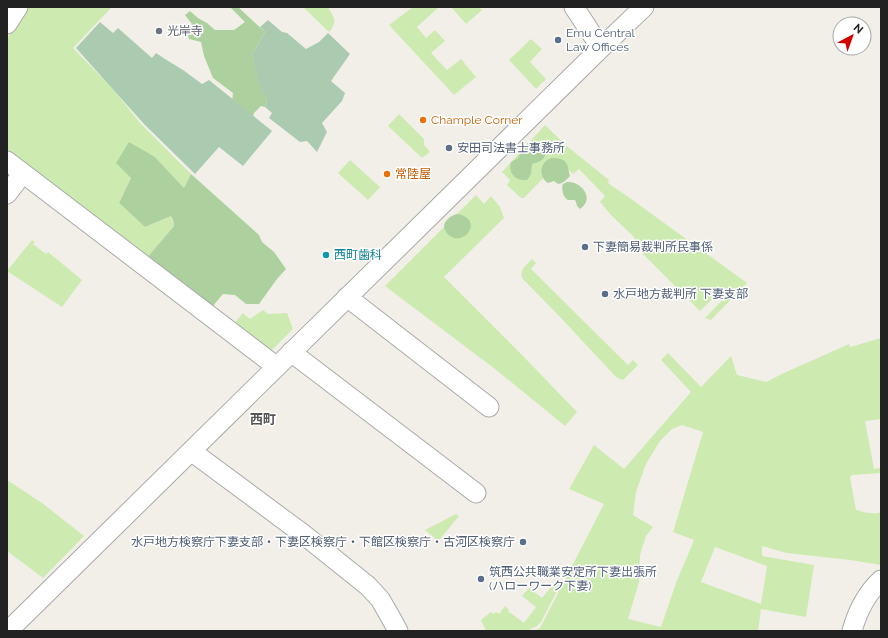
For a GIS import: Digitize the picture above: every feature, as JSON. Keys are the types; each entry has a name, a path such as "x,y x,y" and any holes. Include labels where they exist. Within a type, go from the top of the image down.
{"street":[{"path":"7,24 18,7"},
{"path":"574,7 600,48"},
{"path":"8,631 600,48 644,7"},
{"path":"7,161 277,366"},
{"path":"7,194 23,174"},
{"path":"347,298 489,407"},
{"path":"292,352 476,493"},
{"path":"191,451 303,534 368,586 380,599 398,631"},
{"path":"852,631 855,619 867,597 881,580"}],"green space":[{"path":"27,7 112,7 73,48 113,89 140,123 191,174 184,188 155,157 131,178 119,203 145,227 171,216 174,226 145,260 7,154 7,39"},
{"path":"230,7 238,7 265,32 252,55 260,85 267,101 265,107 261,106 254,113 249,129 230,120 233,93 213,78 204,56 201,42 189,39 187,32 192,24 185,15 190,11 215,30 234,30 245,22"},
{"path":"303,7 328,7 334,20 332,28 329,32"},
{"path":"413,7 439,7 417,27 426,38 435,30 445,41 431,53 447,70 461,59 476,77 454,95 389,25"},
{"path":"451,7 479,7 482,10 466,24"},
{"path":"268,20 306,49 319,42 328,33 350,54 331,81 345,93 342,101 322,123 327,132 317,152 307,141 300,142 269,118 272,113 265,107 267,101 259,84 252,55 265,32 260,27"},
{"path":"100,22 113,33 118,28 152,58 156,53 202,84 209,80 272,131 243,166 219,147 195,174 144,124 76,48"},
{"path":"531,39 542,49 530,62 546,79 536,89 509,60"},
{"path":"399,114 424,139 424,145 430,152 422,158 388,126"},
{"path":"545,125 568,147 609,180 608,183 747,283 711,320 705,318 729,293 724,288 700,311 631,242 635,238 600,202 605,196 579,169 573,174 566,167 557,164 524,198 521,198 507,185 510,180 502,172"},
{"path":"129,142 155,157 184,188 191,174 259,235 262,242 274,252 286,269 259,304 246,304 235,295 223,294 212,307 145,260 174,226 171,216 145,227 119,203 131,178 116,163"},
{"path":"529,142 540,145 546,154 540,161 532,164 531,174 527,180 523,180 513,176 510,166 511,162 518,158"},
{"path":"551,158 563,160 567,164 570,176 562,183 558,184 554,181 548,183 542,176 541,170 543,164"},
{"path":"350,160 380,187 368,200 338,173"},
{"path":"567,182 577,184 585,191 586,200 580,209 575,200 568,200 564,195 562,186"},
{"path":"476,195 484,204 491,196 500,207 504,218 444,277 577,412 565,426 495,369 385,286"},
{"path":"457,214 466,217 470,222 471,227 464,236 458,238 452,237 444,229 448,218"},
{"path":"32,240 35,242 33,244 46,254 48,252 82,280 62,307 7,271"},
{"path":"532,259 536,263 531,269 628,365 633,360 638,365 624,379 622,380 616,377 522,278 523,269"},
{"path":"263,310 268,314 287,313 293,329 269,353 233,325 243,313 250,319"},
{"path":"881,338 881,419 865,421 874,469 881,468 881,473 852,475 850,477 856,510 872,513 881,512 881,565 787,553 762,546 762,556 814,565 806,617 761,609 758,631 534,631 540,628 604,504 569,489 594,445 624,469 691,392 661,360 668,353 701,387 731,356 737,375 766,382 849,344 850,347","holes":["682,425 703,432 673,532 694,540 676,583 661,627 628,619 639,582 640,555 646,536 653,527 633,515 636,492 646,464 660,441 672,429","715,547 767,566 761,604 701,582"]},
{"path":"7,480 42,503 84,536 43,578 7,551"},
{"path":"456,514 459,516 440,539 437,540 425,530"},
{"path":"557,580 560,585 541,622 537,626 527,631 486,631 481,620 491,612 494,614 496,612 499,614 505,606 509,610 508,611 524,623 536,607 522,596 529,588 542,598"}],"place":[{"name":"光岸寺","path":"159,31"},
{"name":"Emu Central Law Offices","path":"558,40"},
{"name":"Chample Corner","path":"423,120"},
{"name":"安田司法書士事務所","path":"449,148"},
{"name":"常陸屋","path":"387,174"},
{"name":"下妻簡易裁判所民事係","path":"585,247"},
{"name":"西町歯科","path":"326,255"},
{"name":"水戸地方裁判所 下妻支部","path":"605,294"},
{"name":"水戸地方検察庁下妻支部・下妻区検察庁・下館区検察庁・古河区検察庁","path":"523,542"},
{"name":"筑西公共職業安定所下妻出張所 (ハローワーク下妻)","path":"481,579"}],"district":[{"name":"西町","path":"263,419"}]}
